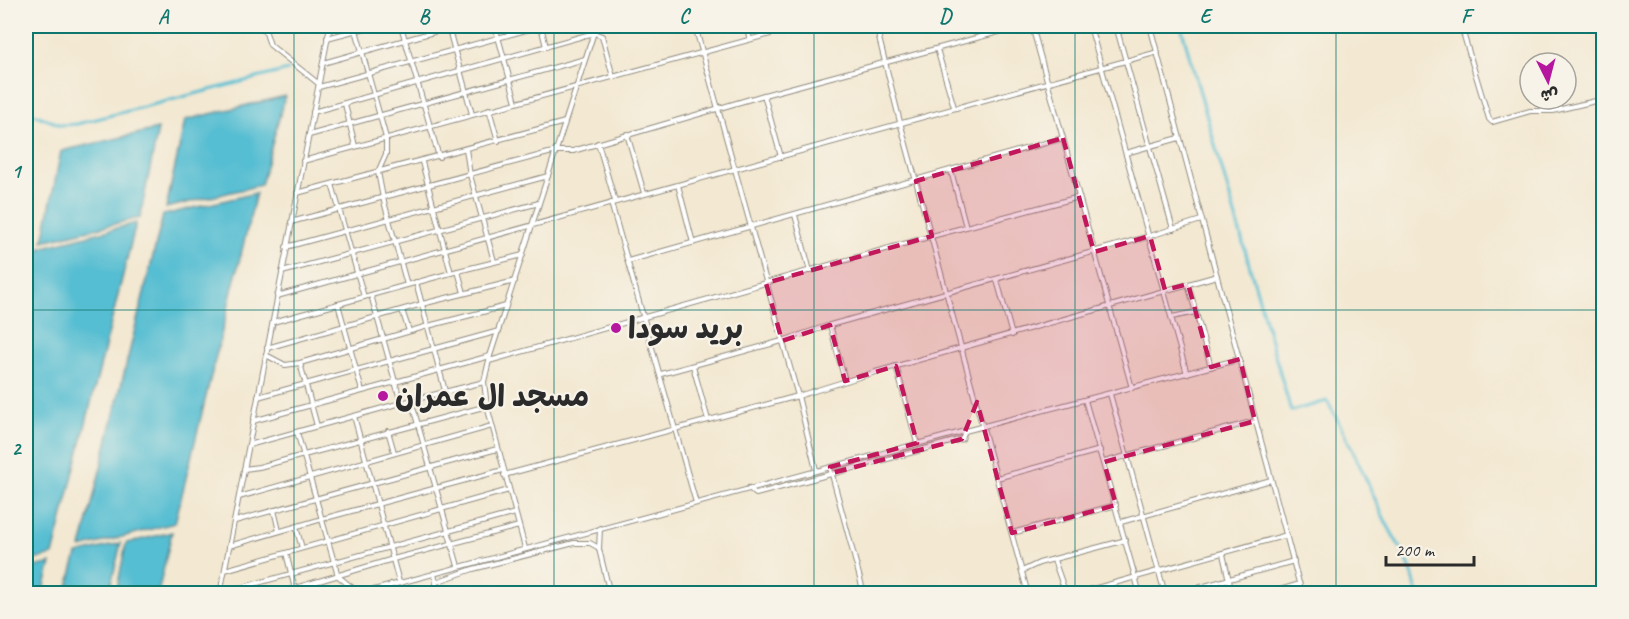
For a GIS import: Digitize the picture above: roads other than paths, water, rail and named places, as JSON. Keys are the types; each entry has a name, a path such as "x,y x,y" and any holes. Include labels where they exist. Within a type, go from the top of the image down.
{"street":[{"path":"261,26 270,45 319,85"},
{"path":"330,26 220,593 515,513"},
{"path":"327,38 373,26"},
{"path":"401,26 439,157"},
{"path":"323,63 448,26 456,26"},
{"path":"448,26 472,114"},
{"path":"495,26 516,102"},
{"path":"319,85 541,26 546,47"},
{"path":"525,548 486,406 484,382 596,26"},
{"path":"695,26 798,396 816,470"},
{"path":"746,26 750,39"},
{"path":"303,161 800,26"},
{"path":"876,26 1028,594"},
{"path":"291,222 556,151 573,151 764,94 1021,26"},
{"path":"1032,26 1132,388"},
{"path":"1090,26 1187,374"},
{"path":"1116,26 1173,229"},
{"path":"1118,32 1138,26"},
{"path":"1150,26 1302,594"},
{"path":"1461,26 1489,119 1492,122 1530,111 1553,111 1604,99"},
{"path":"356,30 386,138 386,154 378,172 383,198 408,285"},
{"path":"314,112 594,33 602,36 613,77"},
{"path":"937,49 954,107"},
{"path":"278,296 1158,52"},
{"path":"309,135 586,58"},
{"path":"764,94 781,157"},
{"path":"345,104 356,146"},
{"path":"489,110 498,141"},
{"path":"297,193 422,162 566,122"},
{"path":"627,134 644,193"},
{"path":"628,261 1063,138"},
{"path":"1126,153 1179,138"},
{"path":"598,143 628,261 696,503"},
{"path":"466,149 470,175 494,261"},
{"path":"422,162 451,273"},
{"path":"951,171 966,227"},
{"path":"286,247 549,176"},
{"path":"332,184 364,297"},
{"path":"678,185 693,243"},
{"path":"253,421 440,369 490,359 1079,197"},
{"path":"282,272 539,203"},
{"path":"795,215 810,271"},
{"path":"661,374 1202,220"},
{"path":"273,322 523,255"},
{"path":"458,271 464,293"},
{"path":"229,546 435,487 676,429 798,396 896,366 1110,308 1217,276"},
{"path":"267,348 515,280"},
{"path":"997,280 1012,335"},
{"path":"416,282 446,392"},
{"path":"1188,284 1211,367"},
{"path":"371,295 401,403"},
{"path":"338,304 362,391"},
{"path":"266,355 285,365 300,363 507,305"},
{"path":"402,310 409,331"},
{"path":"1172,317 1196,312"},
{"path":"830,325 845,381"},
{"path":"258,397 499,331"},
{"path":"297,432 338,576 359,593 830,466 1240,359"},
{"path":"300,363 317,426"},
{"path":"693,366 708,420"},
{"path":"896,366 917,443"},
{"path":"249,446 411,400 484,382"},
{"path":"1110,394 1165,594"},
{"path":"411,400 458,566"},
{"path":"1085,400 1140,594"},
{"path":"244,469 486,406"},
{"path":"354,416 399,582"},
{"path":"1104,462 1255,421"},
{"path":"238,497 492,426"},
{"path":"388,431 394,452"},
{"path":"749,488 756,494 955,441 963,437 965,431"},
{"path":"234,521 497,449"},
{"path":"997,478 1100,450"},
{"path":"830,466 864,594"},
{"path":"1121,522 1271,480"},
{"path":"225,570 509,490"},
{"path":"1012,533 1116,505"},
{"path":"274,510 279,531"},
{"path":"275,594 519,526"},
{"path":"296,527 302,548"},
{"path":"600,528 599,548 610,594"},
{"path":"1078,593 1287,535"},
{"path":"1022,571 1126,540"},
{"path":"436,582 574,543 590,543 599,548"},
{"path":"286,553 295,588"},
{"path":"1223,554 1232,594"},
{"path":"1054,560 1066,594"},
{"path":"1176,594 1294,561"},
{"path":"434,573 438,594"},
{"path":"385,594 392,584"},
{"path":"1266,594 1300,584"}],"water":[{"path":"285,96 261,185 166,208 185,120"},
{"path":"158,129 140,218 43,241 61,151"},
{"path":"256,193 175,523 81,548 163,215"},
{"path":"136,223 53,555 26,562 26,304 40,248"},
{"path":"172,532 158,593 116,593 126,543"},
{"path":"121,543 109,593 66,593 77,554"},
{"path":"51,563 43,593 26,593 26,569"}],"waterway":[{"path":"1181,26 1291,411 1327,401 1407,561 1417,594"},
{"path":"26,111 61,125 77,124 288,70"}],"place":[{"name":"بريد سودا","path":"616,328"},
{"name":"مسجد ال عمران","path":"383,396"}]}
